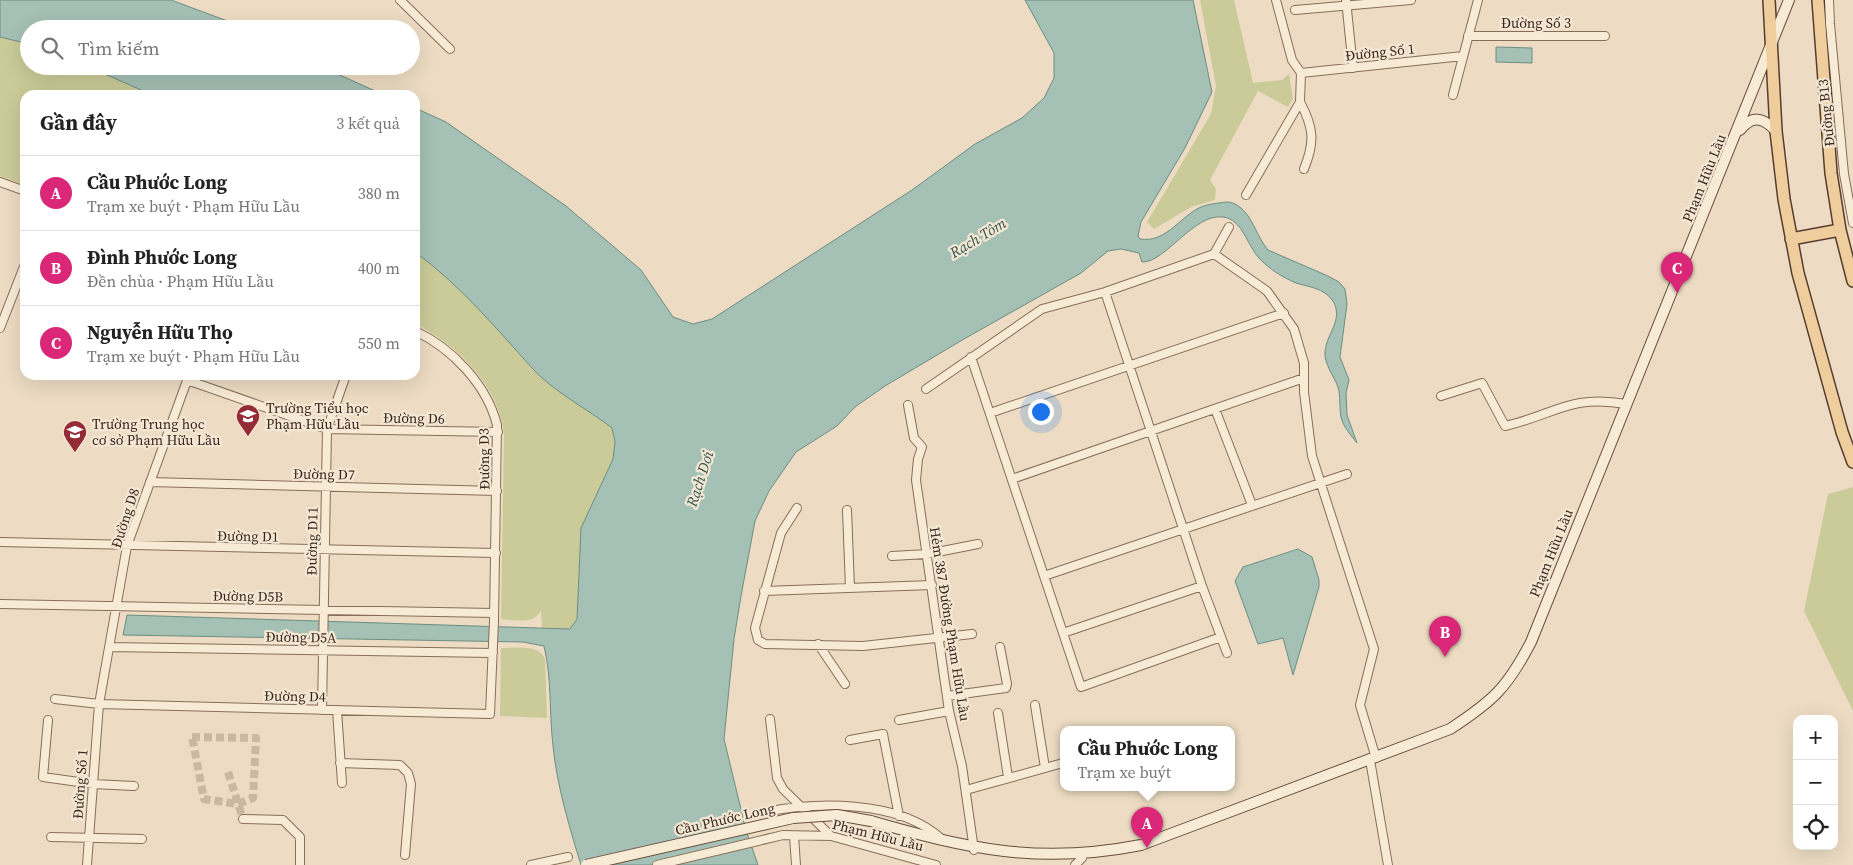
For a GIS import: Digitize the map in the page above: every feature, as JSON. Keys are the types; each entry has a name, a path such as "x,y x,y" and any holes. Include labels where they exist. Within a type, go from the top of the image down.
{"main road":[{"path":"1769,0 1776,131 1791,240 1829,386 1853,462"},
{"name":"Phạm Hữu Lầu","path":"871,820 974,850 1028,859 1080,863 1141,845 1450,729 1489,703 1510,678 1531,642 1789,0"},
{"path":"1818,0 1826,127 1840,230 1850,256 1853,281"},
{"path":"1735,137 1746,122 1754,118 1763,120 1776,131"},
{"path":"1791,240 1840,230"},
{"name":"Cầu Phước Long","path":"586,865 793,818 837,815 871,820"}],"street":[{"path":"400,0 450,49"},
{"path":"1246,195 1300,102 1301,73 1292,60 1276,0"},
{"path":"1295,10 1347,3 1411,0"},
{"path":"1453,95 1478,0"},
{"name":"Đường B13","path":"1829,0 1844,174 1853,223"},
{"path":"1347,3 1353,68"},
{"name":"Đường Số 3","path":"1468,36 1605,36"},
{"name":"Đường Số 1","path":"1301,73 1462,56"},
{"path":"1300,102 1310,120 1312,136 1310,153 1304,169"},
{"path":"0,182 20,188"},
{"path":"926,389 1042,309 1105,292 1214,254 1229,227"},
{"path":"1214,254 1267,291 1284,313 1296,336 1304,363 1312,456 1374,649 1360,705 1373,759 1388,865"},
{"path":"1,322 20,276"},
{"path":"1105,292 1202,586 1227,653"},
{"path":"990,413 1284,313"},
{"name":"Đường D3","path":"420,334 438,345 472,377 493,410 498,432 494,649"},
{"path":"971,357 1081,686 1221,637"},
{"path":"1012,479 1304,378"},
{"name":"Đường D8","path":"99,704 118,606 127,546 187,380"},
{"name":"Đường D6","path":"193,380 327,429 498,432"},
{"name":"Đường D11","path":"322,710 327,429 344,380"},
{"path":"1441,396 1482,382 1505,426 1569,404 1587,401 1626,404"},
{"name":"Hẻm 387 Đường Phạm Hữu Lầu","path":"908,405 914,438 922,447 918,459 916,480 947,696 966,790 974,850"},
{"path":"1215,409 1252,505"},
{"path":"1044,576 1347,474"},
{"name":"Đường D7","path":"150,482 497,491"},
{"path":"797,508 781,533 764,591 756,628 758,640 765,644 863,646 972,634"},
{"path":"847,510 850,588"},
{"name":"Đường D1","path":"0,542 496,553"},
{"path":"892,556 927,554 978,544"},
{"path":"764,591 932,585"},
{"path":"1063,633 1202,586"},
{"name":"Đường D5B","path":"0,604 494,617"},
{"path":"818,644 845,684"},
{"name":"Đường D5A","path":"109,647 322,650 494,649"},
{"path":"947,696 1006,688 1007,684 1000,647"},
{"name":"Đường D4","path":"55,699 99,704 490,714 494,649"},
{"name":"Đường Số 1","path":"87,865 99,704"},
{"path":"1035,705 1045,768"},
{"path":"337,710 342,783"},
{"path":"899,720 950,711"},
{"path":"998,713 1008,778"},
{"path":"770,719 777,778 783,789 831,836"},
{"path":"48,720 43,777 93,784 134,786"},
{"path":"850,740 883,734 899,816"},
{"path":"340,763 400,765 408,773 410,784 405,855"},
{"path":"966,790 1060,764"},
{"name":"Phạm Hữu Lầu","path":"759,814 800,806 843,806 899,816 927,828 946,842"},
{"path":"244,819 282,820 300,838 300,865"},
{"name":"Phạm Hữu Lầu","path":"783,835 831,836 933,864"},
{"name":"Cầu Phước Long","path":"657,865 783,835"},
{"path":"50,837 89,836 142,839"},
{"path":"794,836 796,865"},
{"path":"531,865 568,856"}],"green space":[{"path":"1200,0 1234,0 1253,83 1282,80 1289,74 1293,99 1288,107 1258,91 1210,180 1216,189 1215,200 1191,207 1154,229 1147,222 1211,114 1216,86"},
{"path":"0,37 20,42 20,75 107,75 141,90 20,90 20,183 0,176"},
{"path":"420,256 472,300 533,370 612,428 615,442 613,459 581,528 577,619 570,629 542,628 541,610 538,615 529,620 501,619 504,435 501,417 485,384 474,369 461,355 420,327"},
{"path":"1853,487 1853,711 1804,611 1828,494"},
{"path":"501,648 526,648 542,654 545,659 547,718 500,716"}],"water":[{"path":"0,0 171,0 225,20 20,20 20,42 0,37"},
{"path":"1025,0 1193,0 1212,92 1185,148 1141,222 1138,236 1140,239 1156,238 1200,208 1231,202 1245,212 1268,250 1339,282 1345,289 1347,304 1340,357 1349,380 1346,393 1347,415 1357,443 1342,421 1338,387 1325,356 1326,345 1336,321 1337,314 1333,301 1325,293 1296,283 1271,269 1255,253 1240,227 1230,219 1223,217 1201,222 1151,260 1142,262 1139,253 1121,249 1108,251 1081,273 964,339 885,386 855,407 837,426 796,452 769,491 755,521 734,639 724,739 746,830 758,865 581,865 557,776 547,658 544,646 523,642 123,635 127,615 570,629 577,619 581,528 613,459 615,442 612,428 540,376 462,292 420,256 420,110 446,122 566,206 641,270 673,317 693,324 712,319 912,190 975,144 1022,118 1044,98 1054,78 1054,53"},
{"path":"1496,47 1532,48 1532,63 1496,62"},
{"path":"107,75 340,75 373,90 141,90"},
{"path":"1298,549 1312,557 1319,580 1319,587 1293,675 1283,638 1258,644 1235,581 1243,567"}],"tunnel":[{"path":"192,737 256,738 253,798 238,804 204,799 192,737"},
{"path":"228,772 243,819"}],"place":[{"name":"Nguyễn Hữu Thọ","path":"1677,293"},
{"name":"Trường Tiểu học Phạm Hữu Lầu","path":"248,437"},
{"name":"Trường Trung học cơ sở Phạm Hữu Lầu","path":"75,453"},
{"name":"Đình Phước Long","path":"1445,657"},
{"name":"Cầu Phước Long","path":"1147,848"}],"water label":[{"name":"Rạch Tôm","path":"978,238"},
{"name":"Rạch Dơi","path":"700,479"}]}
